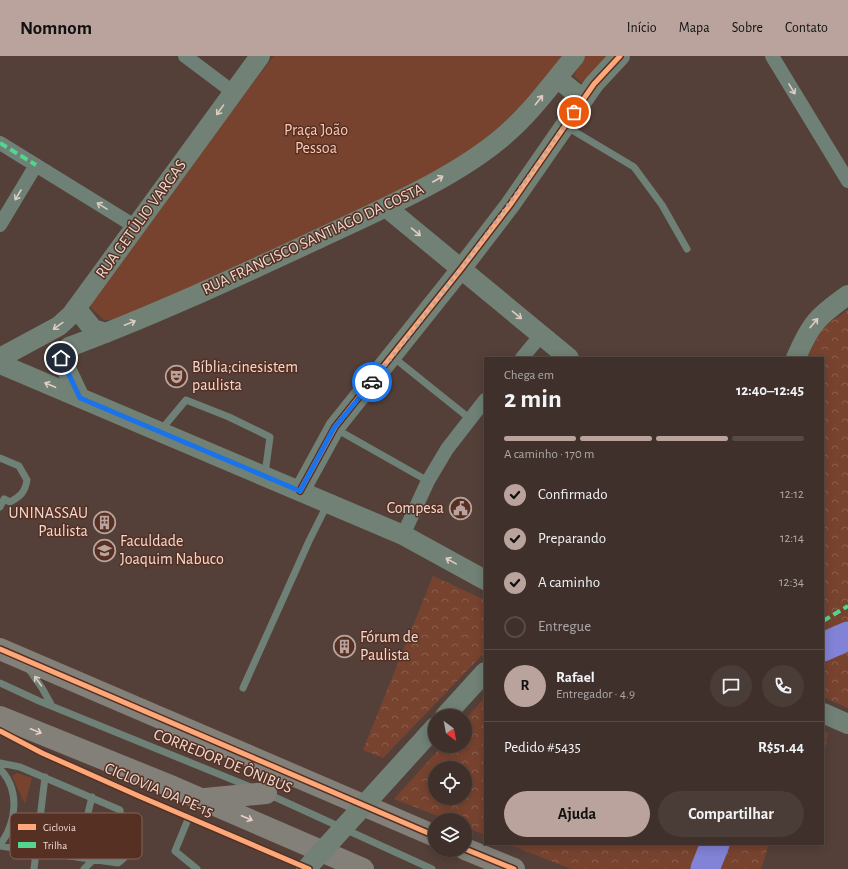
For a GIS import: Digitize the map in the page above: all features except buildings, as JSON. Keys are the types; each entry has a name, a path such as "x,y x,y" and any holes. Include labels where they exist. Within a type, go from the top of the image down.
{"highway":[{"path":"0,649 428,833"},
{"path":"1,718 202,799 363,869"},
{"path":"202,799 266,793"},
{"path":"472,852 514,869"}],"main road":[{"name":"RUA GETÚLIO VARGAS","path":"0,359 59,326 76,308 260,56"},
{"name":"RUA FRANCISCO SANTIAGO DA COSTA","path":"80,398 61,358 69,347 184,301 386,207 464,164 504,136 531,110 575,56"},
{"path":"300,491 334,428 461,269 510,205 594,84 620,56"},
{"path":"556,78 583,99"},
{"path":"386,207 568,357"},
{"path":"796,357 808,330 817,319 848,295"},
{"path":"76,308 93,329 106,333"},
{"path":"0,359 80,398 404,535 484,579"},
{"path":"451,709 484,673"},
{"path":"824,714 848,724"},
{"path":"306,869 428,734"}],"street":[{"path":"185,56 233,92"},
{"path":"772,56 848,181"},
{"path":"0,142 136,227"},
{"path":"0,225 36,165"},
{"path":"523,357 542,335"},
{"path":"404,535 428,481 447,449 484,401"}],"lane":[{"path":"565,125 634,167 662,205 687,249"},
{"path":"392,356 470,418"},
{"path":"160,432 186,400 229,416 270,437 265,476"},
{"path":"334,428 428,481"},
{"path":"0,458 18,466 27,480 25,491 18,498 10,502 2,498 0,507"},
{"path":"243,688 309,541 328,503"},
{"path":"21,658 42,688 52,706"},
{"name":"CORREDOR DE ÔNIBUS","path":"0,684 266,793 432,869"},
{"path":"0,763 20,767 45,777 120,810 120,813"},
{"path":"0,769 10,783 14,796 14,813"},
{"path":"41,813 45,777"},
{"path":"88,813 92,797"},
{"path":"189,817 175,851 197,869"},
{"path":"10,829 0,846 10,848"},
{"path":"34,869 35,859"},
{"path":"88,859 120,863 123,859"},
{"path":"84,869 93,860"}],"green space":[{"name":"Praça João Pessoa","path":"274,56 575,56 483,144 383,201 120,319 104,320 91,308 91,295"},
{"path":"586,56 614,56 583,84 574,76 578,66"},
{"path":"848,310 848,708 824,697 824,357 808,357 823,327"},
{"path":"433,576 484,600 484,653 430,709 428,709 428,711 383,758 363,750"},
{"path":"484,698 484,835 472,830 472,813 430,813 394,799 428,761 428,805 472,805 472,761 428,761 436,753 472,753 472,712"},
{"path":"824,731 828,733 824,756"},
{"path":"17,773 32,778 25,804 12,776"},
{"path":"511,845 769,845 761,869 571,869"}],"waterway":[{"path":"824,647 848,636"},
{"path":"705,869 715,845"}],"marked path":[{"path":"0,143 36,165"},
{"path":"824,620 848,606"}],"cycle path":[{"path":"300,491 335,427 461,269 510,205 594,84 620,56"},
{"path":"0,649 428,833"},
{"name":"CICLOVIA DA PE-15","path":"0,731 42,753 309,869"},
{"path":"472,852 514,869"}],"way so far":[{"path":"372,382 470,259 510,205 574,112"}],"place":[{"name":"Bíblia;cinesistem paulista","path":"176,376"},
{"name":"Compesa","path":"460,508"},
{"name":"UNINASSAU Paulista","path":"104,522"},
{"name":"Faculdade Joaquim Nabuco","path":"105,550"},
{"name":"Fórum de Paulista","path":"344,646"}],"route":[{"path":"61,358 80,398 300,491 334,428 372,382"}]}
